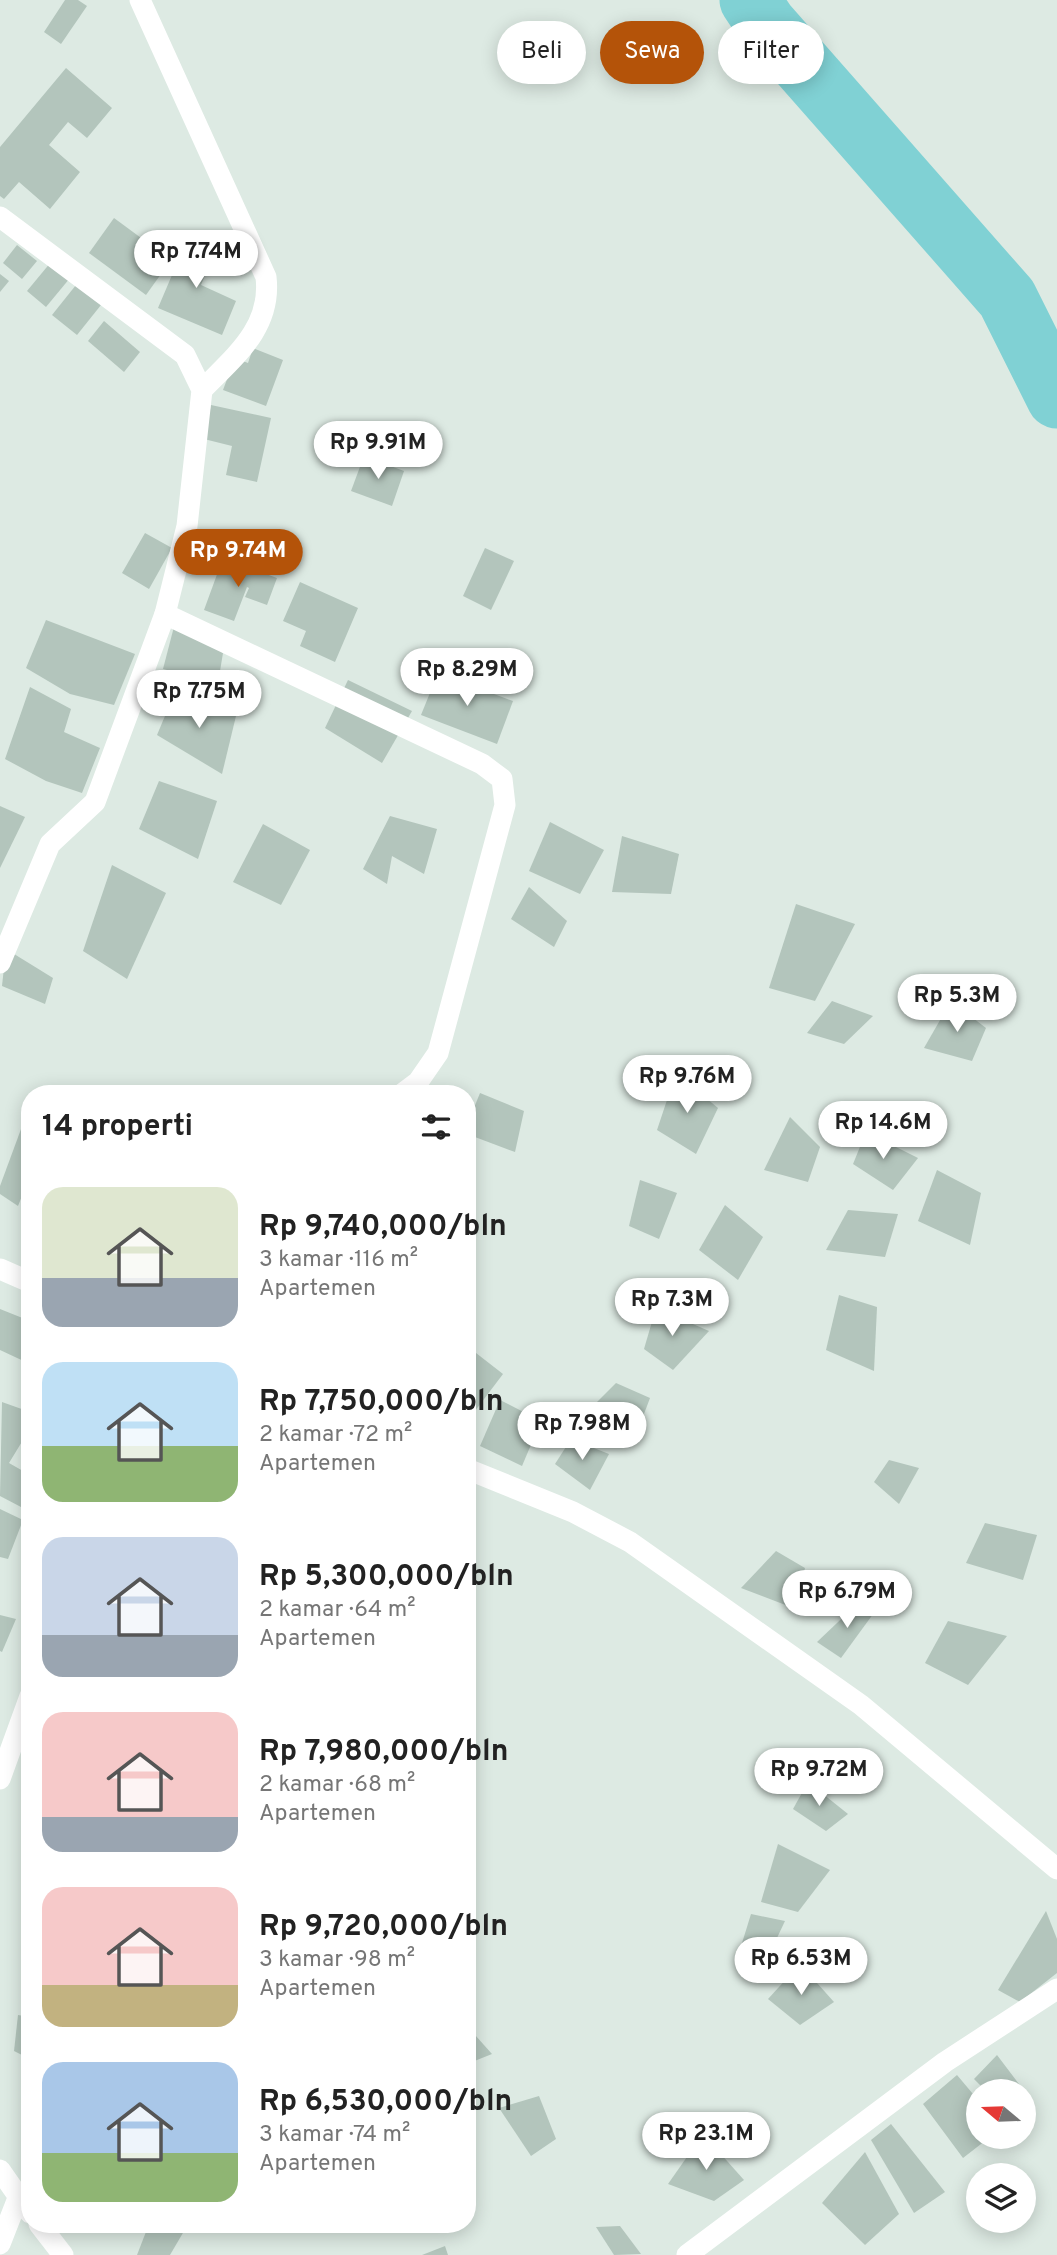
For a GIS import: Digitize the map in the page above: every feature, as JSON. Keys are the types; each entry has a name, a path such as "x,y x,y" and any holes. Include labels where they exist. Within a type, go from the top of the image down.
{"street":[{"path":"141,0 266,278 268,298 250,341 201,390"},
{"path":"0,217 185,355 201,390 187,526 165,614 95,802 51,844 0,963"},
{"path":"165,614 482,764 502,779 505,805 438,1053 414,1085"},
{"path":"0,1269 21,1278"},
{"path":"476,1473 573,1512 630,1542 861,1705 1057,1869"},
{"path":"0,1779 21,1721"},
{"path":"687,2255 945,2062 1057,1989"},
{"path":"0,2171 21,2202"},
{"path":"0,2244 21,2211"},
{"path":"45,2233 63,2255"}],"building":[{"path":"65,0 78,0 87,6 61,44 44,32"},
{"path":"66,68 112,108 87,138 68,122 49,145 80,172 50,209 19,182 4,199 0,196 0,147"},
{"path":"114,218 171,260 146,295 89,253"},
{"path":"189,235 217,247 201,285 236,301 222,335 158,308"},
{"path":"17,245 37,261 22,279 3,263"},
{"path":"51,262 70,278 46,307 27,291"},
{"path":"0,274 9,281 0,292"},
{"path":"80,280 105,300 77,335 52,315"},
{"path":"104,321 140,352 124,372 88,341"},
{"path":"253,348 283,360 266,406 223,390 235,358 248,363"},
{"path":"211,405 271,418 257,482 226,475 232,446 204,439"},
{"path":"364,456 404,471 392,506 351,491"},
{"path":"145,533 172,548 149,589 122,573"},
{"path":"485,548 514,561 491,610 463,596"},
{"path":"223,558 277,578 267,605 245,597 249,588 247,587 234,621 204,610"},
{"path":"300,582 358,608 335,662 300,646 306,631 283,621"},
{"path":"176,619 223,653 218,683 163,669"},
{"path":"46,620 135,654 114,705 70,694 26,668"},
{"path":"438,673 513,701 497,744 421,715"},
{"path":"348,680 412,711 382,763 325,728"},
{"path":"30,687 71,709 64,732 100,748 82,793 46,781 5,759"},
{"path":"175,692 236,716 222,774 157,735"},
{"path":"159,781 217,801 198,859 139,829"},
{"path":"0,806 25,817 0,868"},
{"path":"390,816 437,829 424,874 392,856 387,884 363,869"},
{"path":"550,822 604,850 580,894 529,871"},
{"path":"263,824 310,850 281,905 233,882"},
{"path":"622,836 679,854 671,894 612,892"},
{"path":"112,865 166,893 127,979 83,951"},
{"path":"529,887 567,921 554,947 511,919"},
{"path":"796,904 855,924 815,1001 769,988"},
{"path":"6,949 53,978 45,1004 2,986"},
{"path":"832,1001 873,1016 844,1044 807,1033"},
{"path":"951,1001 986,1028 972,1061 924,1048"},
{"path":"676,1073 718,1108 696,1154 657,1130"},
{"path":"480,1093 524,1111 515,1152 476,1137 476,1103"},
{"path":"790,1117 820,1147 808,1182 764,1170"},
{"path":"21,1129 21,1198 18,1206 0,1194 0,1186"},
{"path":"866,1132 918,1158 893,1190 853,1164"},
{"path":"937,1170 981,1193 970,1245 918,1221"},
{"path":"640,1180 677,1193 659,1239 629,1226"},
{"path":"725,1205 763,1237 738,1280 699,1250"},
{"path":"848,1210 898,1214 885,1257 826,1250"},
{"path":"839,1295 877,1307 874,1371 826,1350"},
{"path":"656,1308 709,1331 673,1370 644,1349"},
{"path":"0,1309 21,1317 21,1360 0,1350"},
{"path":"476,1353 503,1374 476,1410"},
{"path":"616,1383 650,1398 633,1443 588,1411"},
{"path":"500,1400 541,1421 522,1466 480,1446"},
{"path":"2,1402 21,1409 21,1443 9,1463 21,1470 21,1507 0,1496"},
{"path":"571,1439 609,1454 590,1490 555,1464"},
{"path":"889,1460 919,1468 899,1504 874,1482"},
{"path":"0,1509 21,1519 21,1525 8,1559 0,1557"},
{"path":"985,1523 1037,1535 1023,1580 966,1563"},
{"path":"776,1551 805,1568 796,1609 741,1588"},
{"path":"857,1604 876,1610 841,1658 817,1642"},
{"path":"0,1615 16,1619 2,1652 0,1651"},
{"path":"948,1621 1007,1636 968,1685 925,1663"},
{"path":"808,1782 848,1814 826,1831 793,1809"},
{"path":"778,1844 830,1870 798,1912 761,1902"},
{"path":"1046,1911 1057,1939 1057,1973 1020,2002 998,1990"},
{"path":"751,1914 785,1921 768,1957 738,1956"},
{"path":"800,1964 834,2002 800,2025 768,1999"},
{"path":"18,2015 21,2016 21,2054 14,2051"},
{"path":"476,2036 492,2054 476,2060"},
{"path":"997,2055 1015,2079 974,2079"},
{"path":"957,2075 966,2086 966,2149 975,2149 963,2158 923,2104"},
{"path":"539,2096 556,2139 531,2156 499,2108"},
{"path":"891,2124 945,2192 914,2213 871,2140"},
{"path":"703,2134 744,2180 714,2201 668,2184"},
{"path":"865,2152 899,2214 865,2245 822,2203"},
{"path":"620,2226 641,2254 614,2255 596,2227"},
{"path":"146,2233 183,2233 170,2255 137,2255"},
{"path":"445,2246 448,2255 422,2255"}],"waterway":[{"path":"750,0 766,24 1007,298 1057,398"}]}
